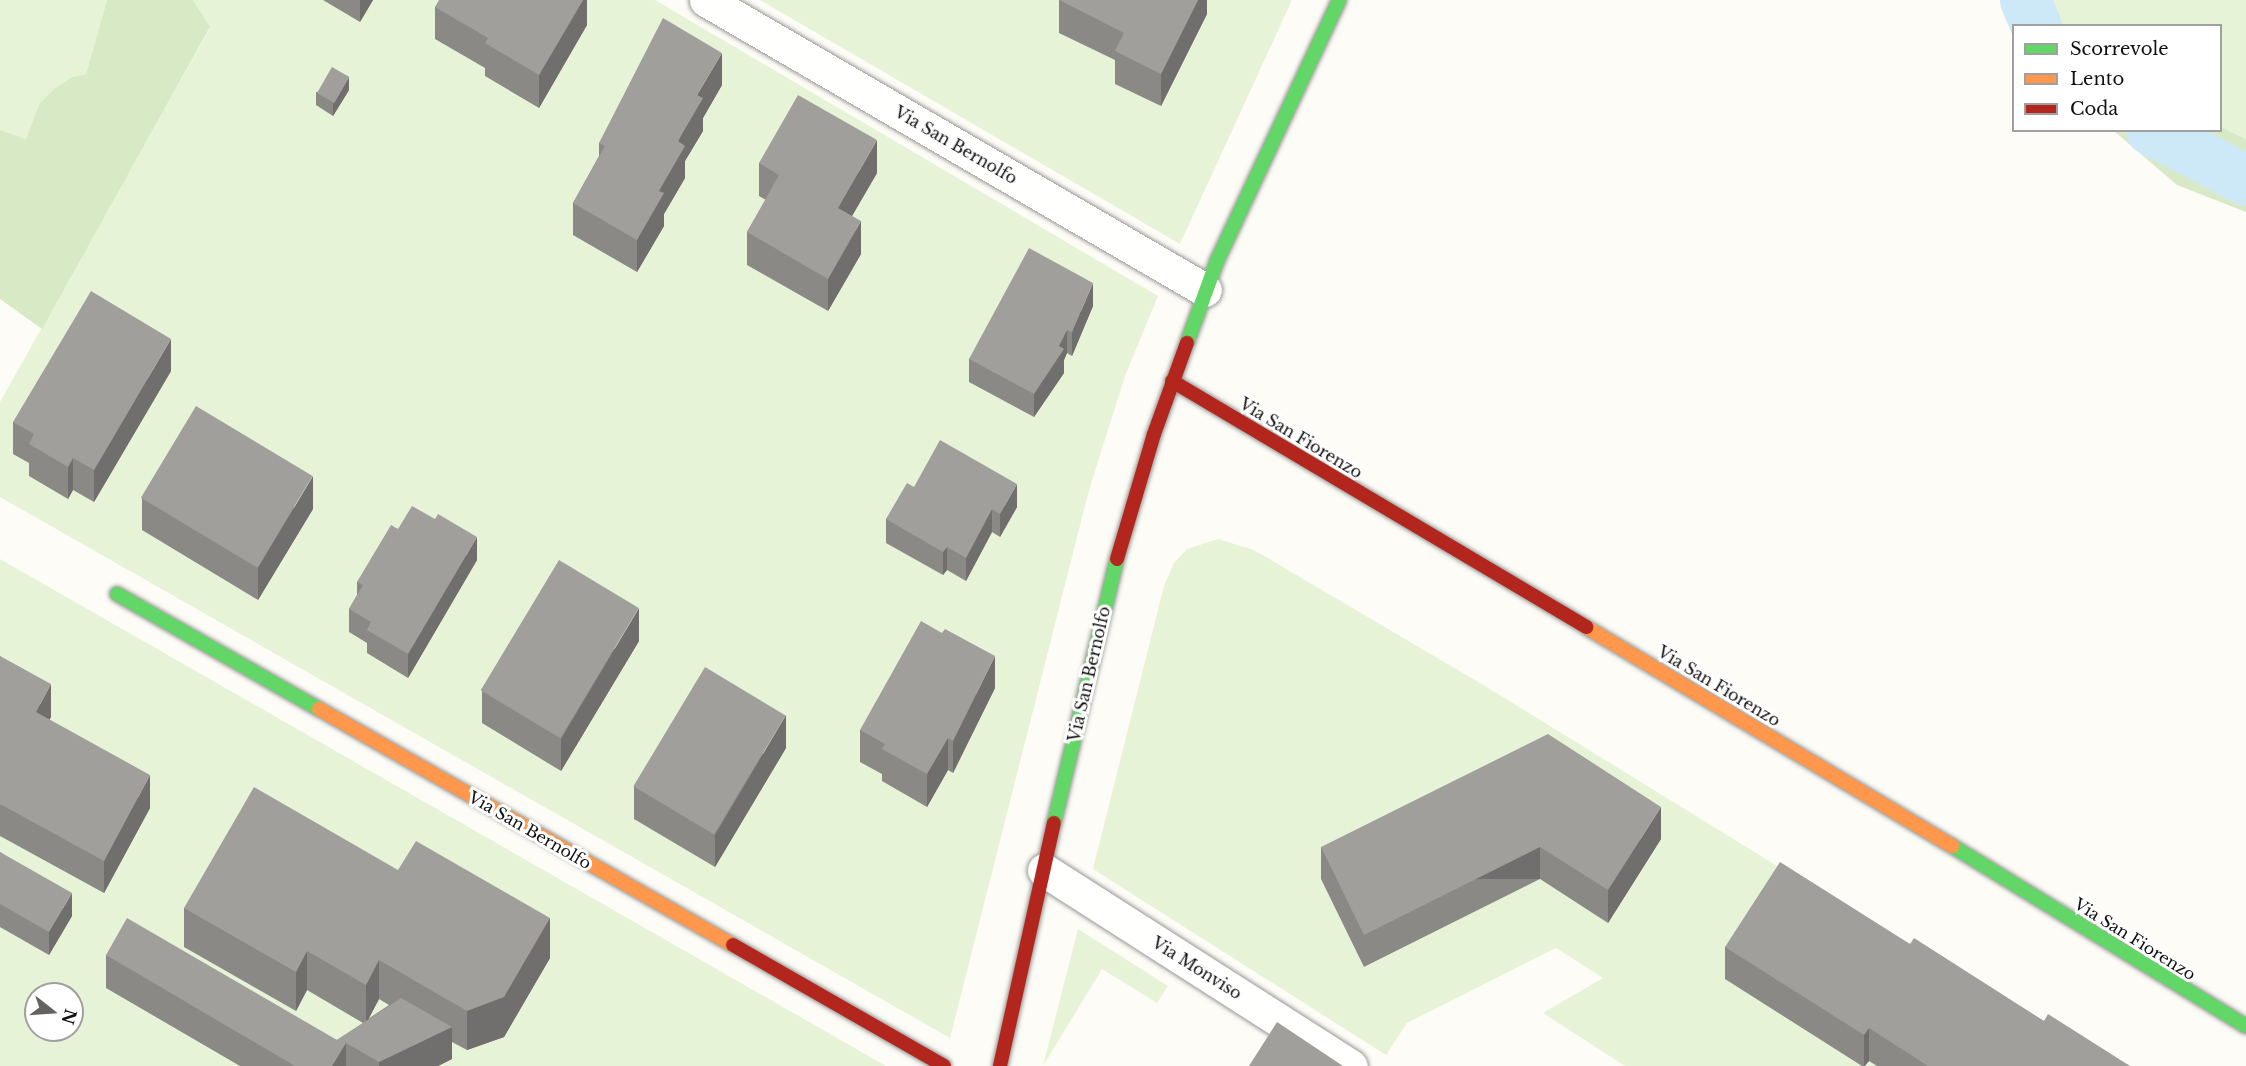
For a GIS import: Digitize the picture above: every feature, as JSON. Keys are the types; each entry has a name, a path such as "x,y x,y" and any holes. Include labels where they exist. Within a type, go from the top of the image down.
{"street":[{"name":"Via San Bernolfo","path":"706,0 1205,290"},
{"name":"Via San Bernolfo","path":"1000,1066 1124,533 1172,381 1205,290 1339,0"},
{"name":"Via San Fiorenzo","path":"1172,381 1843,780 2246,1026"},
{"name":"Via San Bernolfo","path":"117,594 944,1066"},
{"name":"Via Monviso","path":"1044,870 1351,1066"}],"green space":[{"path":"0,0 107,0 86,74 72,77 55,88 39,104 26,139 0,130"},
{"path":"107,0 193,0 210,27 42,329 0,299 0,130 26,139 39,104 55,88 72,77 86,74"},
{"path":"193,0 655,0 1158,296 1125,376 1089,490 950,1038 0,497 0,402 210,28"},
{"path":"760,0 1292,0 1180,244"},
{"path":"2048,0 2246,0 2246,139 2222,127 2222,24 2059,24"},
{"path":"2222,127 2246,139 2246,212 2177,185 2115,132 2222,132"},
{"path":"1218,539 1254,550 1485,686 2102,1066 1625,1066 1543,1013 1603,978 1556,948 1407,1023 1386,1055 1093,869 1164,586 1174,563 1187,549","holes":["1547,766 1608,922 1540,879 1365,967"]},
{"path":"0,559 886,1066 0,1066"},
{"path":"1078,929 1168,986 1157,1003 1102,969 1043,1066"}],"building":[{"path":"439,0 583,0 539,75 485,43 488,38 435,7"},
{"path":"1059,0 1198,0 1161,74 1115,51 1124,33"},
{"path":"663,18 722,53 697,95 703,98 678,141 685,146 659,191 664,193 637,240 573,203 605,146 599,143"},
{"path":"332,67 349,77 334,103 317,93"},
{"path":"798,95 877,140 838,208 861,221 828,279 747,232 779,175 759,163"},
{"path":"1029,248 1093,283 1072,332 1067,330 1059,346 1064,349 1034,394 969,359"},
{"path":"91,291 171,339 94,470 73,458 68,467 29,444 34,434 13,422"},
{"path":"196,406 313,476 257,568 141,498"},
{"path":"940,440 1017,484 1000,514 992,509 966,558 947,547 943,552 886,519 907,483 914,487"},
{"path":"412,506 435,519 438,514 477,537 408,654 367,630 371,622 349,609 363,585 357,582 391,525 398,529"},
{"path":"559,560 639,608 560,738 481,690"},
{"path":"921,621 942,633 945,629 995,656 953,741 948,738 927,774 882,749 885,744 860,730"},
{"path":"0,656 51,684 36,712 150,775 104,861 0,804"},
{"path":"705,667 786,715 714,835 633,786"},
{"path":"1548,734 1661,807 1608,890 1540,847 1364,935 1321,847"},
{"path":"254,787 398,870 416,841 550,918 504,997 467,1011 379,960 366,985 307,951 296,972 184,908"},
{"path":"0,852 72,893 49,932 0,904"},
{"path":"1780,862 1910,944 1914,938 2044,1021 2048,1014 2130,1066 1928,1066 1869,1028 1864,1035 1725,947"},
{"path":"127,918 337,1040 401,998 452,1027 379,1062 346,1043 332,1066 295,1066 106,955"},
{"path":"1277,1022 1343,1066 1249,1066"}],"waterway":[{"path":"2025,0 2035,24"},
{"path":"2155,132 2246,180"}],"traffic: fast":[{"path":"1187,343 1217,261 1339,0"},
{"path":"1054,823 1117,559"},
{"path":"117,594 319,709"},
{"path":"1952,846 2246,1026"}],"traffic: slow":[{"path":"1586,627 1952,846"},
{"path":"319,709 733,945"}],"traffic: jam":[{"path":"1117,559 1154,434 1187,343"},
{"path":"1172,381 1586,627"},
{"path":"1000,1066 1054,823"},
{"path":"733,945 944,1066"}]}
